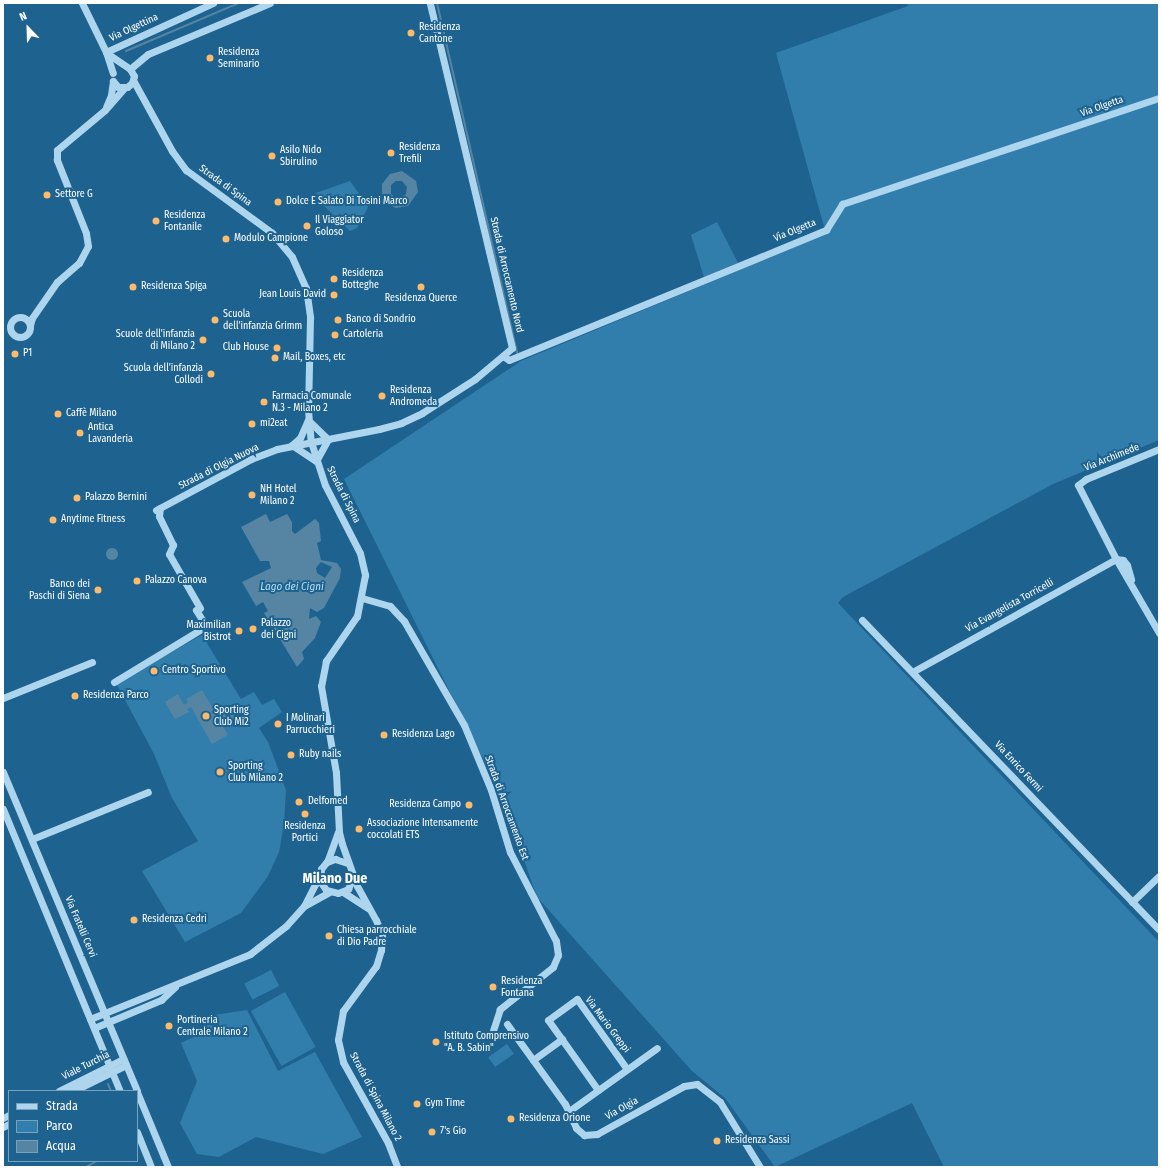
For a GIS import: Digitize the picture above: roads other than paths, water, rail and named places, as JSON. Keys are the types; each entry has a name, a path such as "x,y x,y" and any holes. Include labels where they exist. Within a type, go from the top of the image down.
{"street":[{"name":"Via Olgettina","path":"82,3 106,52 113,73"},
{"name":"Via Olgettina","path":"106,52 214,3"},
{"path":"102,113 111,95 113,73 119,67 127,68 148,54 270,3"},
{"name":"Strada di Arroccamento Nord","path":"311,442 387,428 408,419 475,379 512,348 508,324 430,3"},
{"name":"Via Olgettina","path":"106,52 127,68"},
{"path":"34,314 24,318 18,317 3,326 17,337 23,337 29,332 34,314 59,280 83,259 88,246 86,234 57,160 57,150 102,113 133,80 127,68"},
{"name":"Strada di Spina","path":"133,80 186,170 266,228 282,244 296,264 306,288 310,318 308,420 311,442 316,462 325,485 360,553 365,575 362,598 352,625 326,661 321,680 336,773 338,832"},
{"path":"113,81 117,86 126,88"},
{"name":"Strada di Spina","path":"126,88 144,99"},
{"name":"Via Olgetta","path":"503,356 509,360 826,230 842,204 1159,98"},
{"path":"24,318 30,325"},
{"path":"11,332 12,321"},
{"path":"308,420 328,439 316,462 292,445 300,438 308,420"},
{"name":"Strada di Olgia Nuova","path":"114,682 206,626 196,610 200,608 169,554 173,545 159,516 158,509 251,459 292,445 311,442"},
{"name":"Via Archimede","path":"1116,559 1078,485 1086,479 1159,449"},
{"path":"1116,559 1132,582 1159,633"},
{"name":"Via Evangelista Torricelli","path":"914,671 1116,559"},
{"name":"Strada di Arroccamento Est","path":"362,598 390,606 404,621 464,725 491,790 510,852 556,941 558,955 553,968 500,1009 493,1030"},
{"name":"Via Enrico Fermi","path":"862,620 914,671 1159,930"},
{"path":"3,698 92,662"},
{"name":"Via Fratelli Cervi","path":"3,772 136,1090"},
{"path":"32,839 148,792"},
{"path":"3,809 120,1090"},
{"path":"90,1019 250,954 275,936 304,906 319,878 321,869 327,862 338,832"},
{"name":"Strada di Spina Milano 2","path":"338,832 353,877 380,929 380,956 376,966 345,1007 339,1024 338,1040 343,1062 388,1143 397,1167"},
{"path":"327,862 335,859 348,863"},
{"path":"1132,902 1159,876"},
{"path":"304,906 329,892 342,892 348,889 353,877"},
{"path":"319,878 321,884 329,892"},
{"name":"Strada di Spina Milano 2","path":"342,892 368,908"},
{"path":"94,1028 161,1000 179,984"},
{"name":"Via Mario Greppi","path":"598,1090 548,1020 577,999 627,1069"},
{"name":"Via Olgia","path":"506,1024 569,1111 579,1131 587,1136 593,1136 684,1086 697,1084 720,1102 760,1167"},
{"path":"533,1060 562,1039"},
{"path":"569,1111 657,1048"},
{"name":"Viale Turchia","path":"75,1090 124,1062"},
{"name":"Viale Turchia","path":"61,1090 111,1069"},
{"name":"Via Fratelli Cervi","path":"138,1094 168,1167"},
{"path":"138,1134 152,1167"}],"water":[{"path":"402,171 416,181 418,192 408,206 396,208 390,205 382,196 382,184 390,174","holes":["396,181 402,181 407,187 406,194 402,198 396,198 391,194 391,185"]},
{"name":"Lago dei Cigni","path":"266,514 270,522 287,514 292,522 292,531 295,534 315,519 319,523 321,541 317,543 321,560 337,563 341,569 340,578 324,608 317,612 310,608 309,619 316,616 321,622 315,638 302,652 304,659 297,667 264,613 268,611 263,602 256,606 242,582 271,568 269,561 260,561 241,527","holes":["321,562 332,567 325,578 317,573 316,568"]},
{"path":"112,548 116,550 118,554 116,558 112,560 108,558 106,554 108,550"},
{"name":"Sporting Club Mi2","path":"202,690 228,735 212,744 191,707 187,709 189,712 175,719 165,702 178,694 184,705 188,702 186,699"},
{"path":"227,707 232,709 234,714 232,719 227,721 222,719 220,714 222,709"}],"waterway":[{"path":"126,51 239,3"},
{"path":"437,3 517,353"},
{"path":"108,1084 111,1090"},
{"path":"86,1167 95,1162"}],"place":[{"name":"Residenza Cantone","path":"411,33"},
{"name":"Residenza Seminario","path":"210,58"},
{"name":"Residenza Trefili","path":"391,153"},
{"name":"Asilo Nido Sbirulino","path":"272,156"},
{"name":"Settore G","path":"47,195"},
{"name":"Dolce E Salato Di Tosini Marco","path":"278,202"},
{"name":"Residenza Fontanile","path":"156,221"},
{"name":"Il Viaggiator Goloso","path":"307,226"},
{"name":"Modulo Campione","path":"226,239"},
{"name":"Residenza Botteghe","path":"334,279"},
{"name":"Residenza Spiga","path":"133,287"},
{"name":"Residenza Querce","path":"421,287"},
{"name":"Jean Louis David","path":"334,295"},
{"name":"Scuola dell’infanzia Grimm","path":"215,320"},
{"name":"Banco di Sondrio","path":"338,320"},
{"name":"Cartoleria","path":"335,335"},
{"name":"Scuole dell'infanzia di Milano 2","path":"203,340"},
{"name":"Club House","path":"277,348"},
{"name":"P1","path":"15,354"},
{"name":"Mail, Boxes, etc","path":"275,358"},
{"name":"Scuola dell’infanzia Collodi","path":"211,374"},
{"name":"Residenza Andromeda","path":"382,396"},
{"name":"Farmacia Comunale N.3 - Milano 2","path":"264,402"},
{"name":"Caffè Milano","path":"58,414"},
{"name":"mi2eat","path":"252,424"},
{"name":"Antica Lavanderia","path":"80,433"},
{"name":"NH Hotel Milano 2","path":"252,495"},
{"name":"Palazzo Bernini","path":"77,498"},
{"name":"Anytime Fitness","path":"53,520"},
{"name":"Palazzo Canova","path":"137,581"},
{"name":"Banco dei Paschi di Siena","path":"98,590"},
{"name":"Palazzo dei Cigni","path":"253,629"},
{"name":"Maximilian Bistrot","path":"239,631"},
{"name":"Centro Sportivo","path":"154,671"},
{"name":"Residenza Parco","path":"75,696"},
{"name":"Sporting Club Mi2","path":"206,716"},
{"name":"I Molinari Parrucchieri","path":"278,724"},
{"name":"Residenza Lago","path":"384,735"},
{"name":"Ruby nails","path":"291,755"},
{"name":"Sporting Club Milano 2","path":"220,772"},
{"name":"Delfomed","path":"299,802"},
{"name":"Residenza Campo","path":"469,805"},
{"name":"Residenza Portici","path":"305,814"},
{"name":"Associazione Intensamente coccolati ETS","path":"359,829"},
{"name":"Residenza Cedri","path":"134,920"},
{"name":"Chiesa parrocchiale di Dio Padre","path":"329,936"},
{"name":"Residenza Fontana","path":"493,987"},
{"name":"Portineria Centrale Milano 2","path":"169,1026"},
{"name":"Istituto Comprensivo \"A. B. Sabin\"","path":"436,1042"},
{"name":"Gym Time","path":"417,1104"},
{"name":"Residenza Orione","path":"511,1119"},
{"name":"7's Gio","path":"432,1132"},
{"name":"Residenza Sassi","path":"717,1141"}],"district":[{"name":"Milano Due","path":"335,879"}]}
